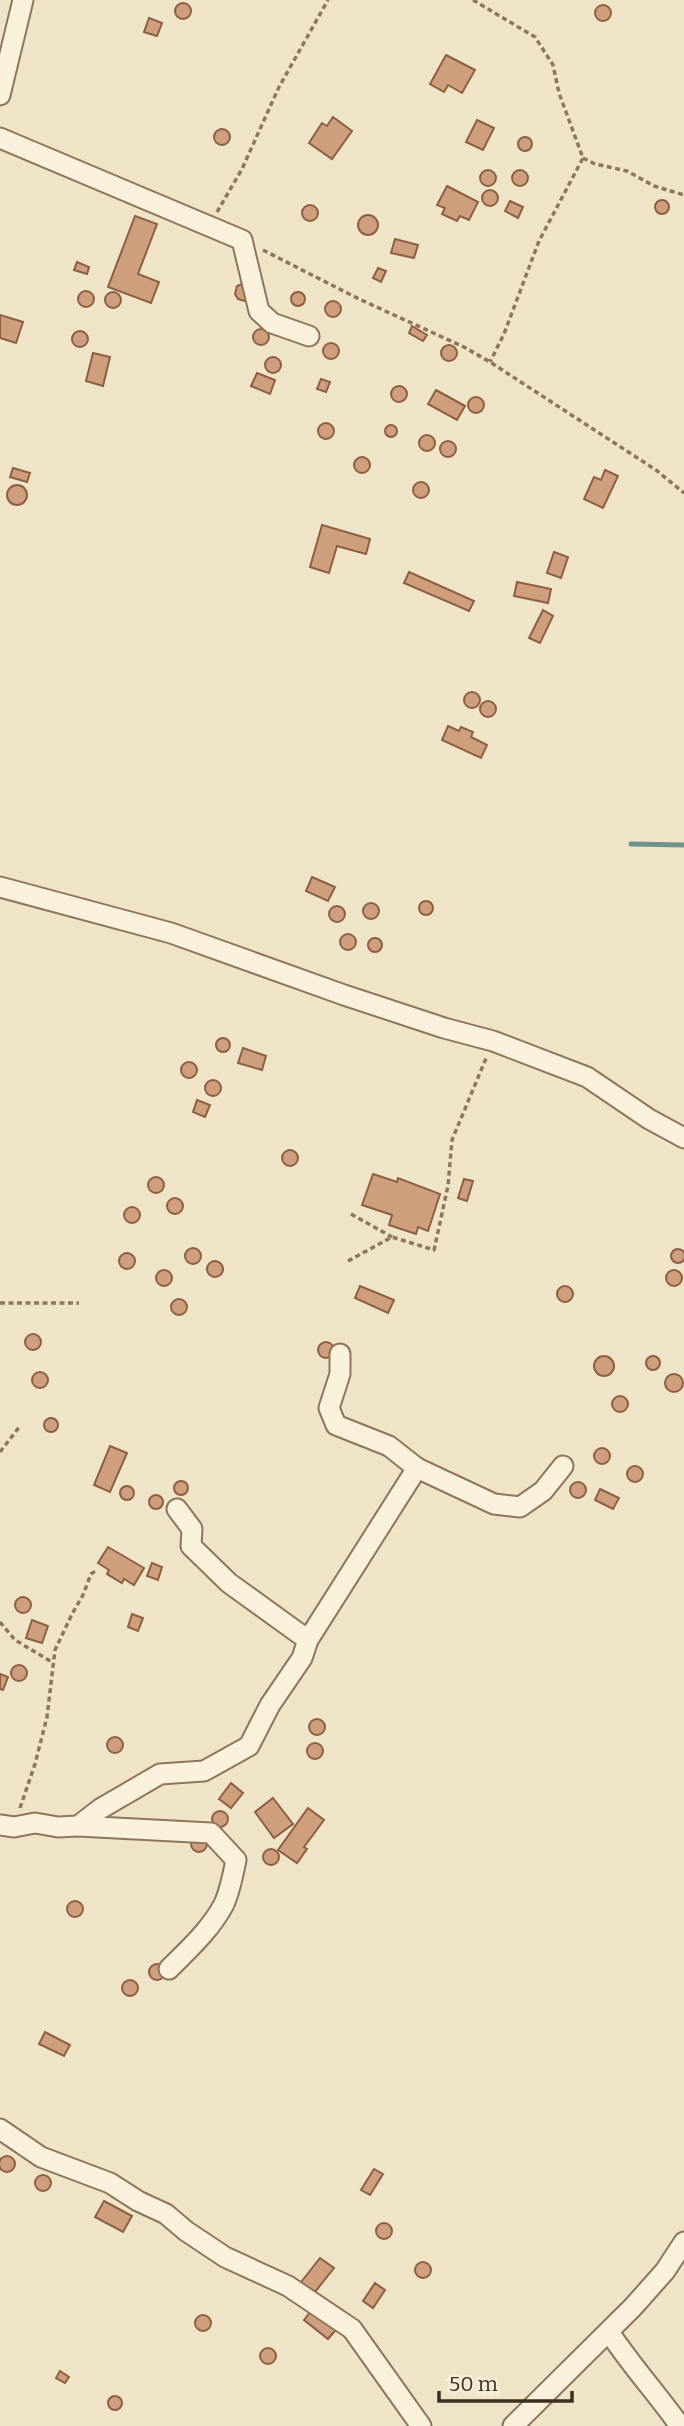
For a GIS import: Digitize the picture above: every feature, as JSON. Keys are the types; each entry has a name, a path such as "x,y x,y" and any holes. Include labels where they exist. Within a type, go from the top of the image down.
{"street":[{"path":"0,95 23,0"},
{"path":"0,138 242,240 259,311 272,323 309,336"},
{"path":"0,887 171,933 357,999 493,1041 587,1077 649,1119 684,1138"},
{"path":"340,1354 340,1374 329,1408 336,1425 389,1446 417,1468 494,1504 520,1507 543,1491 563,1466"},
{"path":"78,1826 100,1809 160,1774 204,1771 249,1746 270,1705 302,1658 308,1640 417,1468"},
{"path":"177,1509 192,1529 191,1546 229,1583 308,1640"},
{"path":"7,1826 34,1824 211,1833 236,1860 225,1901 196,1942 169,1969"},
{"path":"0,2129 41,2157 110,2183 138,2201 166,2214 225,2257 288,2286 352,2329 421,2426"},
{"path":"513,2426 609,2332 665,2271 684,2242"},
{"path":"609,2332 680,2426"}],"path":[{"path":"210,226 242,169 279,87 328,0"},
{"path":"473,0 535,37 553,65 559,93 583,158 595,164 627,171 654,186 684,195"},
{"path":"490,362 504,334 539,241 583,158"},
{"path":"242,240 359,299 464,347 656,470 684,494"},
{"path":"351,1214 392,1237 435,1251 448,1186 452,1140 470,1103 493,1041"},
{"path":"348,1261 392,1237"},
{"path":"0,1303 79,1303"},
{"path":"0,1452 20,1426"},
{"path":"7,1826 35,1764 47,1717 55,1650 91,1574 97,1570"},
{"path":"0,1622 15,1640 52,1662"}],"building":[{"path":"180,3 186,3 191,11 189,17 180,19 175,14 175,8"},
{"path":"600,5 606,5 611,13 609,19 600,21 595,16 595,10"},
{"path":"149,18 162,23 157,36 144,32"},
{"path":"446,55 475,70 462,93 448,85 444,92 430,84"},
{"path":"333,117 352,131 332,159 309,143 322,123 327,126"},
{"path":"477,120 494,128 483,150 466,142"},
{"path":"219,129 225,129 230,137 228,143 219,145 214,140 214,134"},
{"path":"522,137 528,137 532,144 528,151 522,151 518,147 518,141"},
{"path":"485,170 491,170 496,178 494,184 485,186 480,181 480,175"},
{"path":"517,170 523,170 528,178 526,184 517,186 512,181 512,175"},
{"path":"447,186 478,202 469,220 460,216 457,221 442,214 445,208 437,205"},
{"path":"487,190 493,190 498,198 496,204 487,206 482,201 482,195"},
{"path":"659,200 665,200 669,207 665,214 659,214 655,210 655,204"},
{"path":"510,201 523,207 518,218 505,211"},
{"path":"307,205 313,205 318,213 316,219 307,221 302,216 302,210"},
{"path":"368,215 375,218 378,225 375,232 368,235 361,232 358,225 361,218"},
{"path":"135,216 157,224 138,274 159,282 151,303 108,287"},
{"path":"395,239 418,245 414,258 391,253"},
{"path":"77,262 89,267 87,274 74,270"},
{"path":"378,268 386,271 381,282 373,278"},
{"path":"245,284 249,299 244,301 238,299 235,294 237,286"},
{"path":"83,291 89,291 94,299 92,305 83,307 78,302 78,296"},
{"path":"110,292 116,292 121,300 119,306 110,308 105,303 105,297"},
{"path":"295,292 301,292 305,299 301,306 295,306 291,302 291,296"},
{"path":"330,301 336,301 341,309 339,315 330,317 325,312 325,306"},
{"path":"0,315 23,322 16,343 0,338"},
{"path":"412,326 427,335 423,341 409,333"},
{"path":"258,329 264,329 269,337 267,343 258,345 253,340 253,334"},
{"path":"77,331 83,331 88,339 86,345 77,347 72,342 72,336"},
{"path":"328,343 334,343 339,351 337,357 328,359 323,354 323,348"},
{"path":"446,345 452,345 457,353 455,359 446,361 441,356 441,350"},
{"path":"93,353 110,357 103,386 86,381"},
{"path":"270,357 276,357 281,365 279,371 270,373 265,368 265,362"},
{"path":"257,373 275,380 270,394 251,386"},
{"path":"321,379 330,382 326,392 317,389"},
{"path":"396,386 402,386 407,394 405,400 396,402 391,397 391,391"},
{"path":"436,390 465,406 457,420 428,404"},
{"path":"473,397 479,397 484,405 482,411 473,413 468,408 468,402"},
{"path":"323,423 329,423 334,431 332,437 323,439 318,434 318,428"},
{"path":"386,426 396,426 396,436 386,436"},
{"path":"424,435 430,435 435,443 433,449 424,451 419,446 419,440"},
{"path":"445,441 451,441 456,449 454,455 445,457 440,452 440,446"},
{"path":"359,457 365,457 370,465 368,471 359,473 354,468 354,462"},
{"path":"13,468 30,473 27,482 10,477"},
{"path":"605,470 618,476 603,508 584,499 594,477 601,480"},
{"path":"418,482 424,482 429,490 427,496 418,498 413,493 413,487"},
{"path":"17,485 24,488 27,495 24,502 17,505 10,502 7,495 10,488"},
{"path":"322,525 370,539 366,554 337,546 329,573 310,567"},
{"path":"554,552 568,557 561,578 547,573"},
{"path":"409,572 474,601 469,611 404,583"},
{"path":"517,582 551,589 548,603 514,596"},
{"path":"543,610 553,616 540,643 529,638"},
{"path":"469,692 475,692 480,700 478,706 469,708 464,703 464,697"},
{"path":"485,701 491,701 496,709 494,715 485,717 480,712 480,706"},
{"path":"448,726 459,731 461,727 473,732 471,737 487,745 481,758 442,740"},
{"path":"312,877 335,887 328,901 306,891"},
{"path":"423,901 429,901 433,908 429,915 423,915 419,911 419,905"},
{"path":"368,903 374,903 379,911 377,917 368,919 363,914 363,908"},
{"path":"334,906 340,906 345,914 343,920 334,922 329,917 329,911"},
{"path":"345,934 351,934 356,942 354,948 345,950 340,945 340,939"},
{"path":"372,938 378,938 382,945 378,952 372,952 368,948 368,942"},
{"path":"220,1038 226,1038 230,1045 226,1052 220,1052 216,1048 216,1042"},
{"path":"243,1048 266,1056 262,1070 238,1063"},
{"path":"186,1062 192,1062 197,1070 195,1076 186,1078 181,1073 181,1067"},
{"path":"210,1080 216,1080 221,1088 219,1094 210,1096 205,1091 205,1085"},
{"path":"197,1100 210,1105 205,1117 193,1112"},
{"path":"287,1150 293,1150 298,1158 296,1164 287,1166 282,1161 282,1155"},
{"path":"373,1174 397,1182 398,1178 440,1194 428,1231 418,1227 416,1234 389,1225 392,1215 362,1205"},
{"path":"153,1177 159,1177 164,1185 162,1191 153,1193 148,1188 148,1182"},
{"path":"464,1179 473,1181 467,1201 458,1198"},
{"path":"172,1198 178,1198 183,1206 181,1212 172,1214 167,1209 167,1203"},
{"path":"129,1207 135,1207 140,1215 138,1221 129,1223 124,1218 124,1212"},
{"path":"190,1248 196,1248 201,1256 199,1262 190,1264 185,1259 185,1253"},
{"path":"678,1249 683,1251 683,1261 678,1263 673,1261 671,1256 673,1251"},
{"path":"124,1253 130,1253 135,1261 133,1267 124,1269 119,1264 119,1258"},
{"path":"212,1261 218,1261 223,1269 221,1275 212,1277 207,1272 207,1266"},
{"path":"161,1270 167,1270 172,1278 170,1284 161,1286 156,1281 156,1275"},
{"path":"671,1270 677,1270 682,1278 680,1284 671,1286 666,1281 666,1275"},
{"path":"360,1286 394,1300 388,1313 355,1298"},
{"path":"562,1286 568,1286 573,1294 571,1300 562,1302 557,1297 557,1291"},
{"path":"176,1299 182,1299 187,1307 185,1313 176,1315 171,1310 171,1304"},
{"path":"30,1334 36,1334 41,1342 39,1348 30,1350 25,1345 25,1339"},
{"path":"323,1342 329,1342 334,1350 332,1356 323,1358 318,1353 318,1347"},
{"path":"604,1356 611,1359 614,1366 611,1373 604,1376 597,1373 594,1366 597,1359"},
{"path":"653,1356 658,1358 658,1368 653,1370 648,1368 646,1363 648,1358"},
{"path":"37,1372 43,1372 48,1380 46,1386 37,1388 32,1383 32,1377"},
{"path":"674,1374 680,1377 683,1383 680,1389 674,1392 668,1389 665,1383 668,1377"},
{"path":"617,1396 623,1396 628,1404 626,1410 617,1412 612,1407 612,1401"},
{"path":"48,1418 54,1418 58,1425 54,1432 48,1432 44,1428 44,1422"},
{"path":"110,1446 127,1453 110,1492 94,1485"},
{"path":"599,1448 605,1448 610,1456 608,1462 599,1464 594,1459 594,1453"},
{"path":"632,1466 638,1466 643,1474 641,1480 632,1482 627,1477 627,1471"},
{"path":"178,1481 184,1481 188,1488 184,1495 178,1495 174,1491 174,1485"},
{"path":"575,1482 581,1482 586,1490 584,1496 575,1498 570,1493 570,1487"},
{"path":"124,1486 130,1486 134,1493 130,1500 124,1500 120,1496 120,1490"},
{"path":"600,1489 619,1498 613,1509 595,1500"},
{"path":"153,1495 159,1495 163,1502 159,1509 153,1509 149,1505 149,1499"},
{"path":"108,1547 144,1568 134,1585 124,1579 122,1583 107,1574 109,1570 98,1563"},
{"path":"152,1563 162,1567 158,1580 147,1576"},
{"path":"20,1597 26,1597 31,1605 29,1611 20,1613 15,1608 15,1602"},
{"path":"132,1614 143,1618 138,1631 128,1627"},
{"path":"32,1620 48,1626 42,1643 26,1638"},
{"path":"16,1665 22,1665 27,1673 25,1679 16,1681 11,1676 11,1670"},
{"path":"0,1674 8,1677 3,1690 0,1689"},
{"path":"314,1719 320,1719 325,1727 323,1733 314,1735 309,1730 309,1724"},
{"path":"112,1737 118,1737 123,1745 121,1751 112,1753 107,1748 107,1742"},
{"path":"312,1743 318,1743 323,1751 321,1757 312,1759 307,1754 307,1748"},
{"path":"231,1783 243,1793 231,1808 219,1799"},
{"path":"273,1798 293,1824 274,1838 255,1812"},
{"path":"308,1808 324,1820 304,1847 307,1849 297,1863 278,1850"},
{"path":"217,1811 223,1811 228,1819 226,1825 217,1827 212,1822 212,1816"},
{"path":"199,1836 205,1838 205,1850 199,1852 193,1850 191,1844 193,1838"},
{"path":"268,1849 274,1849 279,1857 277,1863 268,1865 263,1860 263,1854"},
{"path":"72,1901 78,1901 83,1909 81,1915 72,1917 67,1912 67,1906"},
{"path":"157,1964 163,1966 163,1978 157,1980 151,1978 149,1972 151,1966"},
{"path":"127,1980 133,1980 138,1988 136,1994 127,1996 122,1991 122,1985"},
{"path":"45,2032 70,2045 64,2056 39,2044"},
{"path":"7,2156 13,2158 13,2170 7,2172 1,2170 -1,2164 1,2158"},
{"path":"374,2169 383,2174 370,2195 361,2190"},
{"path":"40,2175 46,2175 51,2183 49,2189 40,2191 35,2186 35,2180"},
{"path":"104,2201 132,2216 123,2232 95,2217"},
{"path":"381,2223 387,2223 392,2231 390,2237 381,2239 376,2234 376,2228"},
{"path":"320,2258 334,2268 311,2297 298,2286"},
{"path":"420,2262 426,2262 431,2270 429,2276 420,2278 415,2273 415,2267"},
{"path":"375,2283 385,2290 373,2308 363,2301"},
{"path":"315,2306 339,2326 328,2339 304,2320"},
{"path":"200,2315 206,2315 211,2323 209,2329 200,2331 195,2326 195,2320"},
{"path":"265,2348 271,2348 276,2356 274,2362 265,2364 260,2359 260,2353"},
{"path":"60,2371 69,2377 65,2383 56,2378"},
{"path":"112,2396 118,2396 122,2403 118,2410 112,2410 108,2406 108,2400"}],"waterway":[{"path":"631,844 684,845"}]}
